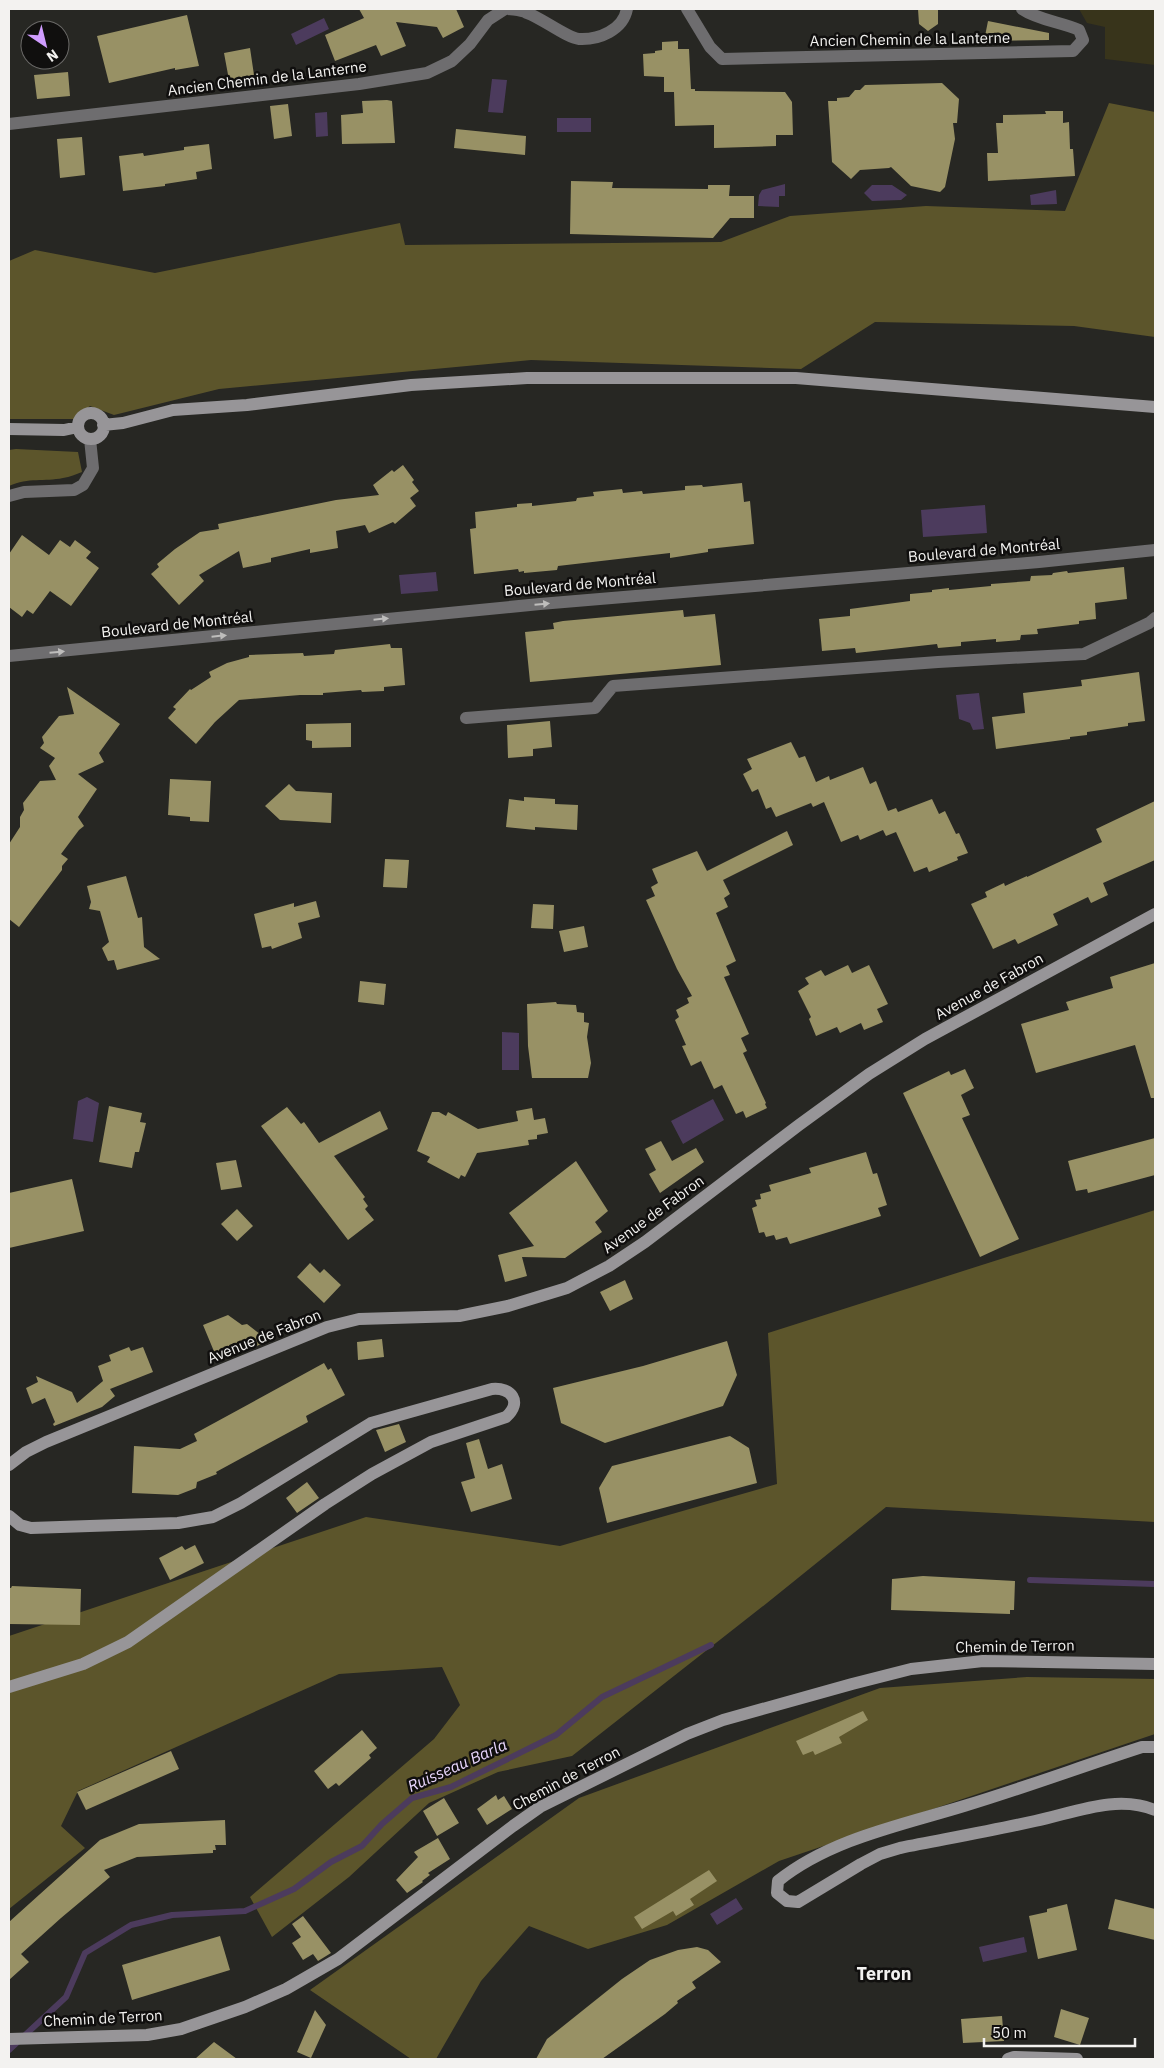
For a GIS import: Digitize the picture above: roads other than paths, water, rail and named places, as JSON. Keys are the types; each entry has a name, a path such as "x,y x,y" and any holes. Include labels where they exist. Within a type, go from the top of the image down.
{"street":[{"name":"Ancien Chemin de la Lanterne","path":"9,124 271,95 427,73 452,61 470,44 488,20 505,9"},
{"path":"508,9 527,12 578,39 601,36 616,28 625,16 627,9"},
{"name":"Ancien Chemin de la Lanterne","path":"687,9 710,47 722,59 1073,51 1083,40 1079,30 1063,23 1031,15 1022,9"},
{"path":"103,425 124,423 173,410 228,407 411,385 527,378 796,378 1155,407"},
{"path":"89,414 99,416 103,425 102,433 90,439 82,436 78,427 81,418 89,414"},
{"path":"9,429 64,430 78,427"},
{"path":"9,496 24,492 74,490 83,485 93,468 90,439"},
{"path":"1155,550 1155,559"},
{"name":"Boulevard de Montréal","path":"9,656 521,606 1039,562 1155,550"},
{"path":"466,718 595,708 613,686 938,662 1084,654 1149,623 1155,618"},
{"name":"Avenue de Fabron","path":"9,1465 26,1452 46,1442 327,1327 359,1319 459,1316 508,1306 567,1288 608,1266 645,1242 869,1074 925,1040 1155,914"},
{"path":"9,1516 20,1525 31,1528 178,1523 213,1517 241,1503 371,1423 492,1388 502,1388 513,1397 513,1411 506,1417 431,1442 372,1474 128,1642 83,1664 9,1687"},
{"name":"Chemin de Terron","path":"12,2039 147,2035 181,2029 245,2007 286,1989 338,1958 513,1826 540,1808 687,1734 723,1720 852,1684 911,1669 942,1664 1012,1660 1155,1664"},
{"path":"1155,1747 1142,1747 966,1806 872,1834 805,1861 778,1881 777,1892 780,1897 787,1901 798,1902 880,1854 900,1848 1036,1821 1082,1807 1131,1804 1155,1810"},
{"path":"1008,2059 1014,2057 1042,2057 1077,2059"}],"waterway":[{"name":"Ruisseau Barla","path":"1030,1580 1155,1584"},
{"name":"Ruisseau Barla","path":"9,2050 66,1997 85,1953 131,1925 172,1915 245,1911 294,1889 331,1862 362,1846 382,1824 412,1798 451,1787 556,1735 602,1697 711,1645"}],"district":[{"name":"Terron","path":"884,1973"}]}
